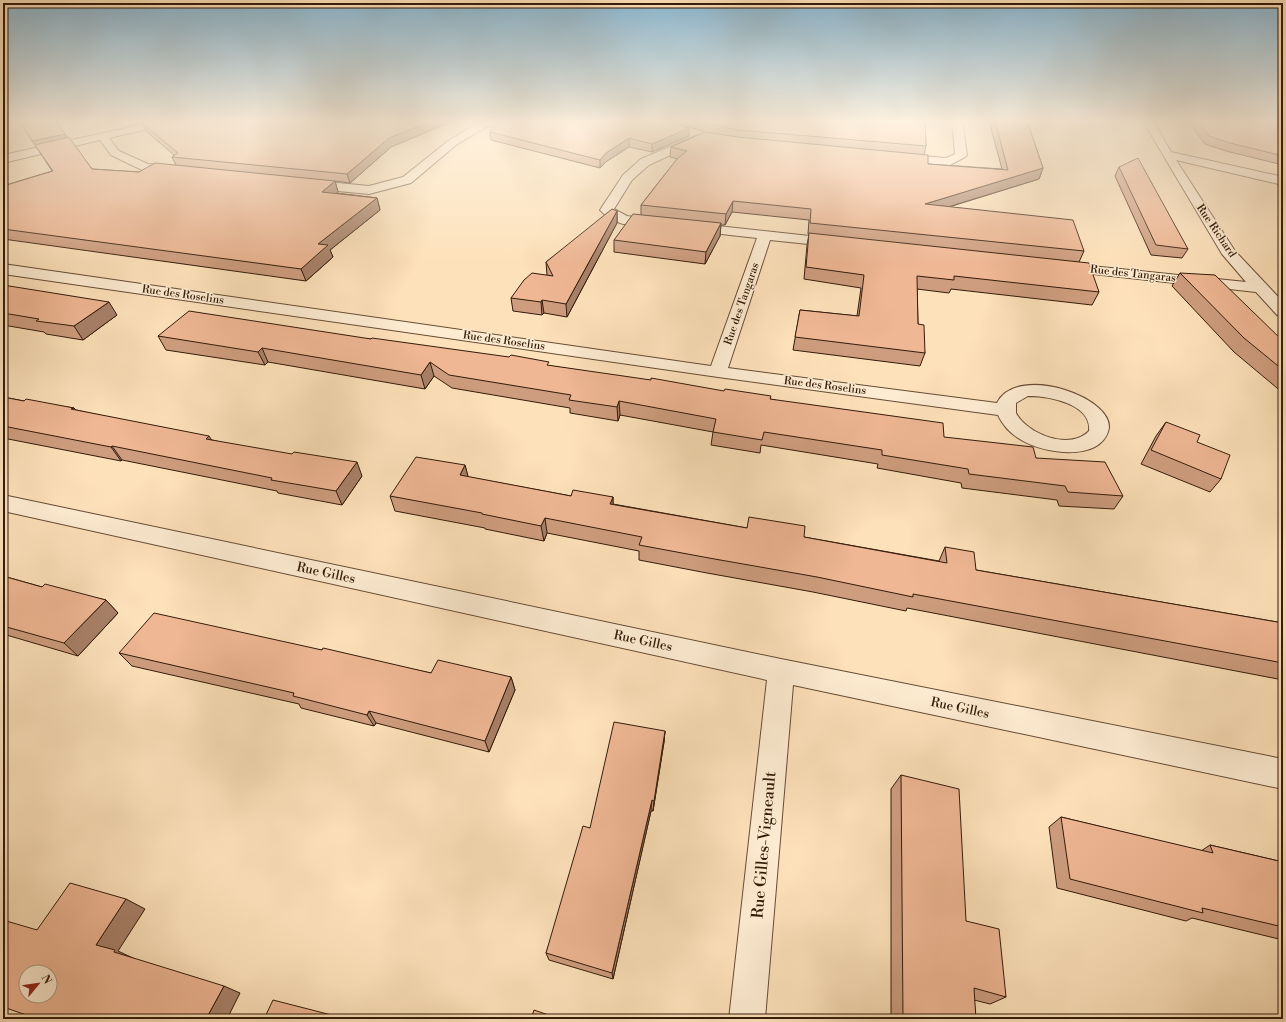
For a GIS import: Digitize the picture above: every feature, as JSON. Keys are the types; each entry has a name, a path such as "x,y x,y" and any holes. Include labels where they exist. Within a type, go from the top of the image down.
{"street":[{"path":"162,169 192,172"},
{"path":"292,182 369,190 408,180 421,169"},
{"path":"637,169 627,178 607,210 623,220 852,245"},
{"name":"Rue Richard","path":"1175,169 1229,254 1283,312"},
{"path":"1230,169 1283,181"},
{"name":"Rue des Tangaras","path":"718,372 766,236"},
{"name":"Rue des Tangaras","path":"1049,266 1261,288"},
{"name":"Rue des Roselins","path":"3,269 718,372 1005,410"},
{"name":"Rue Gilles","path":"3,503 780,671 1283,774"},
{"name":"Rue Gilles-Vigneault","path":"747,1019 780,671"}],"building":[{"path":"51,169 92,169 139,172 145,169 212,169 335,181 322,192 377,198 318,244 328,245 301,269 3,229 3,186 53,171"},
{"path":"292,169 353,169 347,174"},
{"path":"669,169 991,169 1008,170 1008,169 1041,169 925,204 1073,220 1084,251 810,223 811,209 733,201 726,214 641,205"},
{"path":"1120,169 1144,169 1188,249 1156,245"},
{"path":"612,209 617,211 566,304 542,300 541,302 511,298 524,280 532,273 553,276 546,262"},
{"path":"633,214 721,223 706,252 614,240"},
{"path":"809,233 1089,263 1099,292 954,276 954,280 917,276 918,324 924,325 925,353 795,337 800,310 859,316 864,275 806,267"},
{"path":"1180,273 1215,275 1283,341 1283,370 1244,338"},
{"path":"3,285 109,302 74,326 36,321 39,319 3,313"},
{"path":"189,311 371,339 509,357 511,355 549,362 547,365 651,380 651,378 724,391 725,389 771,396 770,399 943,423 944,437 1033,447 1036,458 1105,462 1123,496 1068,492 1065,486 969,474 968,469 882,455 882,450 764,432 762,440 713,432 716,419 619,401 617,407 569,400 571,395 449,375 430,362 421,375 262,348 258,352 158,336"},
{"path":"3,397 24,401 26,399 74,408 71,409 209,436 206,439 292,454 294,452 357,462 336,491 271,480 272,478 3,426"},
{"path":"1166,422 1200,435 1197,442 1230,455 1221,479 1151,450"},
{"path":"416,457 465,465 460,475 571,496 573,490 613,497 610,504 747,528 749,517 805,526 804,537 947,563 945,547 974,552 976,570 1283,623 1283,663 913,594 913,597 817,577 639,545 642,537 545,518 541,526 482,513 390,496"},
{"path":"3,576 42,587 45,584 106,600 64,643 3,626"},
{"path":"154,613 322,650 323,648 431,673 438,660 511,677 485,741 369,711 367,715 293,696 294,693 119,653"},
{"path":"614,722 665,731 654,801 652,800 612,973 546,953 583,826 590,828"},
{"path":"901,775 959,789 966,921 999,929 1006,997 974,988 976,1019 903,1019"},
{"path":"1061,817 1213,853 1210,845 1283,862 1283,927 1202,908 1203,913 1070,879"},
{"path":"70,883 126,899 96,945 224,986 206,1019 38,1019 3,1007 3,920 37,930"},
{"path":"273,1000 347,1019 264,1019"},
{"path":"534,1010 560,1019 531,1019"}]}
